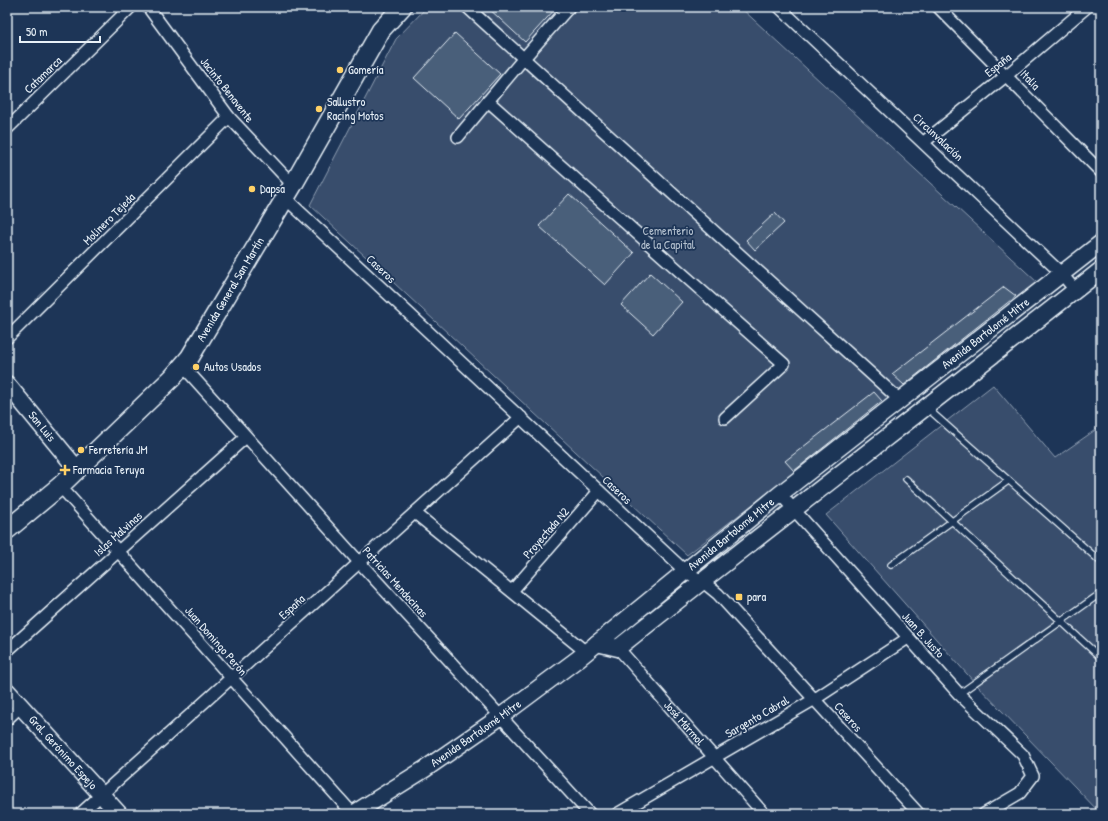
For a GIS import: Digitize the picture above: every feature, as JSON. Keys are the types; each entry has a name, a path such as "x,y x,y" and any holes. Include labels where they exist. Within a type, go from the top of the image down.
{"main road":[{"name":"Avenida General San Martín","path":"7,530 60,486 183,366 288,191 381,30 402,7"}],"street":[{"name":"Catamarca","path":"7,129 131,7"},
{"name":"Jacinto Benavente","path":"148,7 229,118 288,191"},
{"path":"467,7 901,401"},
{"path":"458,137 524,58 570,7"},
{"name":"Circunvalación","path":"779,7 924,142 1061,273 1076,290"},
{"name":"Italia","path":"938,7 1007,75 1101,172"},
{"name":"España","path":"924,142 1007,75 1087,7"},
{"path":"488,101 784,364 725,418"},
{"name":"Molinero Tejeda","path":"7,338 229,118"},
{"name":"Caseros","path":"288,191 599,491 686,572 702,581 718,594 919,814"},
{"name":"Avenida Bartolomé Mitre","path":"353,814 425,769 500,717 592,648 780,494 901,401 1061,273 1101,243"},
{"name":"Avenida Bartolomé Mitre","path":"618,648 794,509 927,408 1101,270"},
{"name":"Patricias Mendocinas","path":"183,366 360,563 590,814"},
{"name":"San Luis","path":"7,384 77,469"},
{"name":"España","path":"80,814 232,679 521,417"},
{"name":"Islas Malvinas","path":"7,651 246,437"},
{"name":"Juan Domingo Perón","path":"60,486 353,814"},
{"name":"Proyectada N2","path":"512,592 599,491"},
{"name":"Juan B. Justo","path":"780,494 959,694 1023,755 1033,776 1020,793 984,814"},
{"path":"415,513 512,592 592,648 618,648"},
{"name":"Sargento Cabral","path":"617,814 814,699 908,638"},
{"name":"José Mármol","path":"618,648 713,758 764,814"},
{"name":"Gral. Gerónimo Espejo","path":"7,691 118,814"},
{"path":"7,719 21,706"}],"lane":[{"path":"927,408 1101,562"},
{"path":"906,480 1101,658"},
{"path":"891,565 1008,481"},
{"path":"959,694 1101,593"}],"green space":[{"name":"Cementerio de la Capital","path":"427,7 740,7 1037,282 895,395 687,555 310,205 396,39"},
{"path":"993,385 1055,458 1101,426 1101,814 975,683 826,515"}],"building":[{"path":"487,7 557,7 525,42"},
{"path":"455,33 500,74 459,119 414,78"},
{"path":"569,194 634,253 605,285 539,226"},
{"path":"775,213 784,223 755,250 746,240"},
{"path":"650,273 682,302 653,334 621,305"},
{"path":"1004,287 1016,296 904,385 892,374"},
{"path":"874,392 882,401 794,471 785,461"}],"place":[{"name":"Gomería","path":"340,70"},
{"name":"Sallustro Racing Motos","path":"319,109"},
{"name":"Dapsa","path":"252,189"},
{"name":"Autos Usados","path":"196,367"},
{"name":"Ferretería JM","path":"81,450"},
{"name":"Farmacia Teruya","path":"65,470"},
{"name":"para","path":"739,597"}]}
